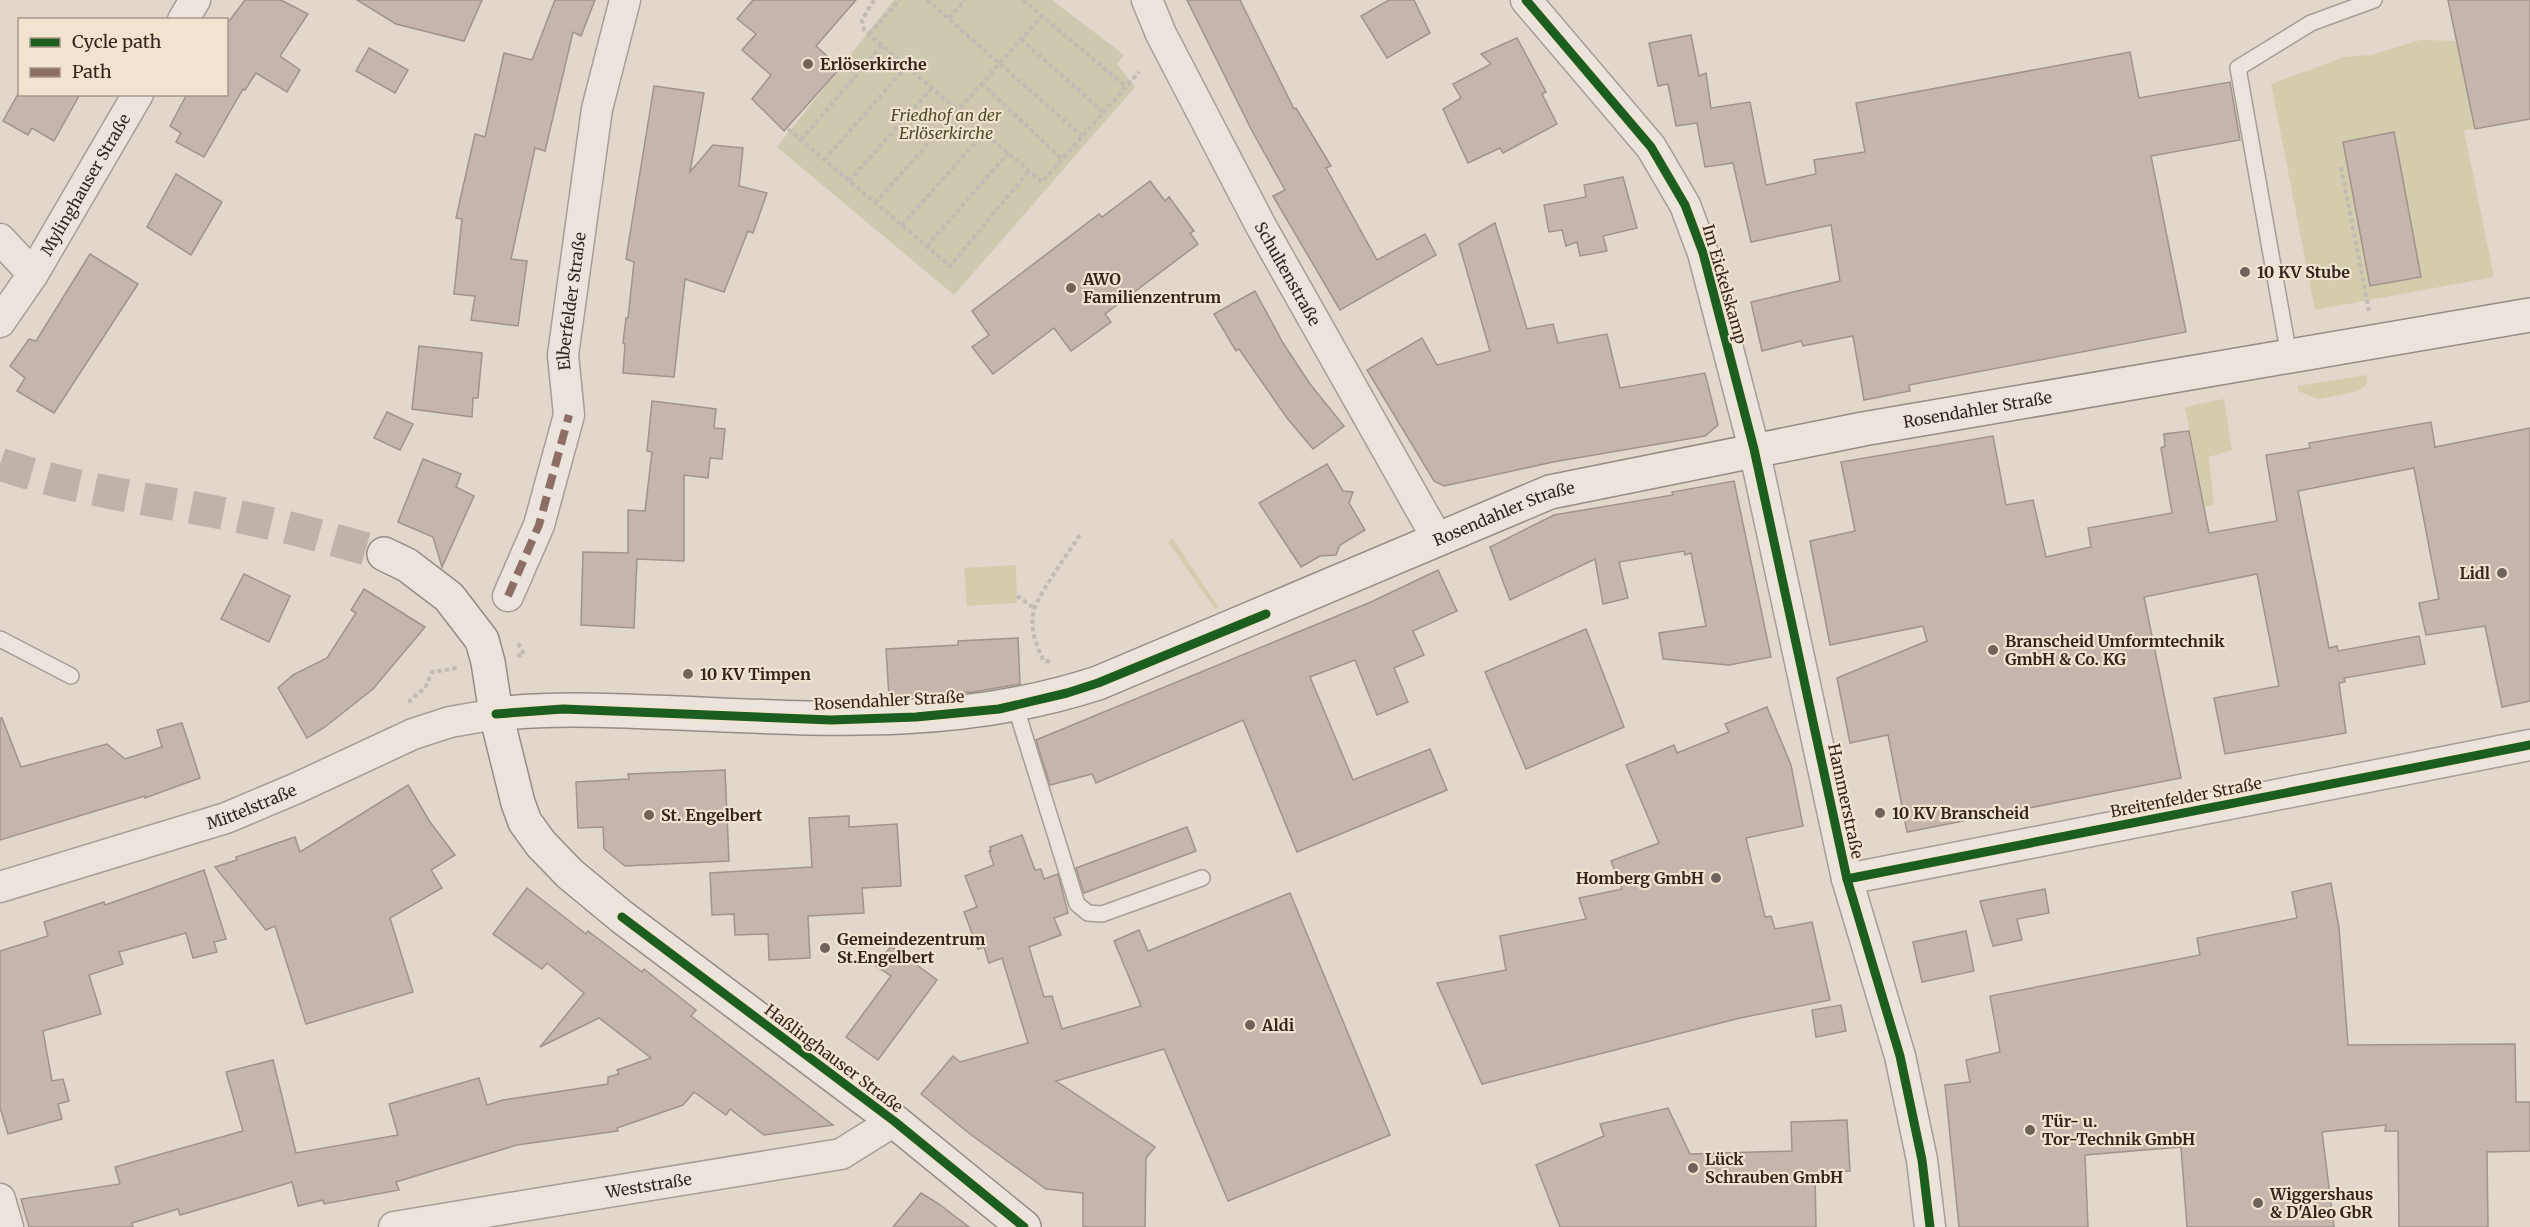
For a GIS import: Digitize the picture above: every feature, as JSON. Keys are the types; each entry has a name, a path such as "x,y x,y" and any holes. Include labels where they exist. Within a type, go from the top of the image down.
{"main road":[{"name":"Rosendahler Straße","path":"496,714 563,709 831,720 916,717 1015,705 1098,683 1550,492 1754,449 2530,315"},
{"name":"Haßlinghauser Straße","path":"384,554 407,565 449,597 466,616 482,640 511,777 525,822 541,844 562,866 622,917 894,1121 1024,1227"}],"street":[{"path":"184,18 195,0"},
{"name":"Elberfelder Straße","path":"508,596 538,525 569,415 563,355 597,109 625,0"},
{"name":"Schultenstraße","path":"1147,0 1161,34 1262,228 1438,540"},
{"name":"Im Eickelskamp","path":"1526,0 1651,147 1685,205 1703,253 1754,449"},
{"name":"Mylinghauser Straße","path":"0,322 33,274 137,96"},
{"name":"Mylinghauser Straße","path":"0,239 33,274"},
{"name":"Hammerstraße","path":"1754,449 1847,879 1900,1056 1922,1161 1930,1227"},
{"name":"Mittelstraße","path":"0,887 226,818 413,734 450,722 496,714"},
{"name":"Breitenfelder Straße","path":"1847,879 2530,745"},
{"name":"Weststraße","path":"394,1227 841,1154 894,1121"},
{"path":"0,1199 8,1227"}],"lane":[{"path":"2289,356 2238,68 2310,23 2374,0"},
{"path":"0,639 71,676"},
{"path":"1015,705 1077,904 1088,913 1102,914 1203,878"}],"path":[{"path":"874,0 862,20 864,30 1042,182 1139,72"},
{"path":"868,34 900,0"},
{"path":"927,0 1082,136"},
{"path":"949,18 965,0"},
{"path":"1023,0 1125,86"},
{"path":"875,203 1042,16"},
{"path":"1021,39 1103,112"},
{"path":"801,140 882,45"},
{"path":"824,160 907,66"},
{"path":"981,83 1062,159"},
{"path":"849,181 932,88"},
{"path":"788,129 950,266 1029,171"},
{"path":"902,225 984,133"},
{"path":"927,246 1008,153"},
{"path":"2341,167 2374,341"},
{"path":"1056,665 1043,660 1036,642 1032,625 1034,608 1081,533"},
{"path":"1017,596 1034,608"}],"shaded area":[{"path":"2420,40 2457,41 2475,129 2464,130 2494,277 2315,310 2271,84 2344,57 2371,55"},
{"path":"2367,375 2366,386 2351,393 2318,399 2298,391 2297,386"},
{"path":"2224,399 2232,450 2209,457 2214,505 2205,507 2185,407"},
{"path":"1173,539 1219,608 1215,609 1168,542"},
{"path":"1016,565 1017,603 967,606 964,568"}],"green space":[{"name":"Friedhof an der Erlöserkirche","path":"894,0 1052,0 1124,55 1117,64 1135,87 954,295 777,147"}],"building":[{"path":"245,0 281,0 308,14 280,56 300,70 287,92 256,73 245,90 243,89 204,157 176,142 181,133 170,126 186,96 228,96 228,22"},
{"path":"357,0 482,0 464,41 396,24"},
{"path":"555,0 595,0 581,36 573,32 545,151 535,148 511,259 527,261 518,326 471,320 475,296 454,294 462,219 456,218 475,134 485,137 504,53 532,60"},
{"name":"Erlöserkirche","path":"753,0 856,0 816,46 840,68 784,131 752,99 771,75 742,50 756,34 737,19"},
{"path":"1187,0 1240,0 1294,109 1296,108 1331,166 1326,168 1377,260 1425,234 1436,255 1340,310 1273,196 1285,190 1251,129"},
{"path":"1389,0 1414,0 1430,33 1387,58 1361,16"},
{"path":"2448,0 2530,0 2530,119 2475,129"},
{"path":"1691,35 1699,76 1706,73 1711,108 1750,102 1766,185 1816,174 1814,160 1865,152 1856,103 2130,52 2139,98 2230,82 2240,140 2151,156 2186,332 1909,385 1910,391 1864,400 1853,336 1803,346 1801,341 1762,351 1751,302 1840,281 1831,225 1751,242 1733,163 1705,167 1697,123 1676,126 1668,84 1658,86 1649,43"},
{"path":"1517,38 1546,92 1542,94 1557,124 1503,153 1500,148 1468,163 1443,109 1461,98 1453,84 1491,64 1481,54"},
{"path":"369,48 408,70 395,93 356,71"},
{"path":"654,86 704,93 690,172 713,145 743,148 739,186 767,193 753,233 748,231 724,292 685,279 674,377 623,373 625,344 623,343 634,262 626,259"},
{"path":"18,94 18,96 79,96 54,141 32,128 28,135 3,121"},
{"path":"2394,132 2421,277 2370,286 2343,142"},
{"path":"176,174 222,202 191,255 147,227"},
{"path":"1623,177 1637,228 1603,236 1607,251 1580,256 1577,242 1566,246 1562,230 1549,232 1544,205 1586,197 1584,185"},
{"name":"AWO Familienzentrum","path":"1150,181 1165,201 1169,197 1194,231 1190,233 1198,244 1105,314 1111,322 1071,351 1054,328 993,374 972,347 989,335 972,311 1099,214 1102,217"},
{"path":"1495,223 1527,329 1553,324 1558,343 1607,334 1620,388 1705,373 1718,425 1705,436 1553,462 1444,486 1434,481 1367,370 1422,338 1437,365 1490,351 1459,244"},
{"path":"90,254 138,284 54,413 17,391 25,378 10,366 29,339 36,341"},
{"path":"1255,291 1283,343 1310,384 1344,426 1313,449 1287,418 1239,349 1236,351 1214,314"},
{"path":"419,346 482,353 478,398 473,398 472,417 412,409"},
{"path":"652,401 716,409 714,428 725,429 722,459 710,458 708,478 684,475 684,561 637,559 634,628 581,625 583,552 628,553 628,510 645,511 652,452 647,451"},
{"path":"387,412 413,424 400,450 374,438"},
{"path":"2431,422 2435,447 2530,428 2530,701 2502,707 2485,626 2426,635 2419,603 2439,599 2414,468 2298,491 2329,648 2337,646 2338,651 2419,636 2425,664 2344,678 2345,682 2339,683 2346,733 2225,754 2214,698 2279,686 2257,574 2144,597 2181,778 1907,832 1888,735 1850,743 1837,678 1927,641 1923,626 1830,645 1810,541 1855,531 1841,462 1993,436 2006,505 2033,500 2046,557 2091,547 2088,528 2172,513 2161,448 2165,446 2164,434 2189,431 2209,533 2277,521 2266,455 2310,448 2309,443"},
{"path":"423,459 461,474 456,487 474,496 442,567 433,537 398,522"},
{"path":"1327,464 1343,491 1353,492 1349,503 1365,530 1340,545 1336,555 1320,556 1301,567 1259,503"},
{"path":"1734,481 1771,657 1729,665 1663,659 1659,633 1706,626 1691,553 1685,555 1684,551 1619,562 1628,598 1603,604 1595,559 1510,600 1490,547 1554,515 1673,495 1672,492"},
{"path":"1438,570 1457,611 1413,631 1424,655 1394,668 1408,702 1377,715 1355,660 1310,677 1353,780 1430,749 1447,790 1297,852 1243,720 1096,783 1092,774 1050,785 1036,740 1371,602"},
{"path":"244,574 290,596 269,642 221,619"},
{"path":"364,589 425,627 373,689 325,727 307,738 278,688 293,675 327,658 356,613 351,610"},
{"path":"1586,629 1624,727 1526,769 1485,672"},
{"path":"1018,638 1020,684 973,692 889,697 886,649 958,645 958,641"},
{"path":"1767,707 1791,765 1803,826 1746,838 1765,917 1771,916 1775,929 1812,922 1830,1000 1740,1018 1482,1084 1437,983 1506,970 1500,936 1586,919 1579,898 1622,889 1611,861 1659,843 1626,765 1674,745 1677,753 1729,732 1725,724"},
{"path":"0,718 2,718 21,767 107,744 125,759 162,747 157,730 182,723 200,778 145,798 145,796 0,840"},
{"name":"St. Engelbert","path":"725,770 729,861 625,866 604,849 603,827 578,828 576,782 629,779 628,774"},
{"path":"408,785 430,822 455,855 431,870 442,888 390,918 413,992 306,1024 275,926 266,930 215,867 237,860 236,857 295,837 300,852"},
{"path":"849,816 849,827 897,824 901,886 862,888 864,913 808,916 810,958 769,960 768,934 735,935 734,914 712,915 710,873 812,867 809,818"},
{"path":"1187,827 1196,851 1084,893 1076,868"},
{"path":"1022,835 1035,870 1041,869 1044,879 1058,874 1068,913 1054,918 1061,935 1029,947 1044,997 1052,996 1062,1029 1141,1006 1114,941 1139,930 1148,951 1290,893 1390,1135 1228,1201 1164,1049 1056,1081 1155,1147 1146,1158 1145,1227 1083,1227 1083,1193 1046,1189 970,1134 921,1094 953,1056 960,1062 1028,1043 1002,958 989,963 984,947 978,949 964,912 977,907 965,876 994,865 989,851 991,851 990,847"},
{"path":"204,870 226,939 214,942 217,952 193,958 186,933 119,952 123,964 89,975 101,1014 43,1031 52,1081 63,1079 69,1101 58,1104 62,1119 8,1134 0,1107 0,951 48,936 44,922 104,902 105,905"},
{"path":"2331,883 2339,928 2348,1045 2515,1044 2516,1102 2530,1102 2530,1151 2487,1152 2488,1227 2399,1227 2398,1131 2385,1131 2386,1125 2322,1132 2334,1227 2187,1227 2181,1147 2085,1155 2088,1227 1959,1227 1945,1085 1970,1082 1966,1060 2000,1052 1990,996 2200,955 2197,938 2297,918 2292,892"},
{"path":"527,888 586,934 588,931 642,972 644,969 696,1010 691,1016 833,1125 764,1135 730,1109 726,1115 694,1092 683,1105 617,1128 618,1131 517,1145 396,1182 399,1190 324,1204 323,1200 298,1206 292,1182 180,1215 178,1209 132,1223 133,1227 29,1227 21,1199 120,1184 115,1167 243,1131 226,1072 273,1060 296,1153 398,1135 389,1104 479,1078 487,1105 503,1100 608,1084 608,1077 619,1074 617,1070 651,1058 599,1018 540,1047 584,993 547,963 542,969 493,934"},
{"path":"2045,889 2049,913 2017,919 2022,940 1993,946 1980,901"},
{"path":"1966,931 1974,971 1922,982 1913,942"},
{"path":"891,946 937,980 878,1060 846,1037 891,976 876,966"},
{"path":"1841,1005 1846,1031 1816,1037 1812,1010"},
{"name":"Lück Schrauben GmbH","path":"1668,1108 1690,1154 1792,1151 1791,1122 1847,1120 1850,1171 1815,1173 1816,1227 1560,1227 1536,1165 1604,1136 1600,1124"},
{"path":"921,1193 939,1204 969,1227 893,1227"}],"tunnel":[{"path":"0,464 63,482 271,524 384,554"}],"marked path":[{"path":"508,596 539,525 569,415"}],"cycle path":[{"path":"1526,0 1651,147 1685,205 1703,253 1754,449 1847,879 1900,1056 1922,1160 1930,1227"},
{"path":"496,714 563,709 831,720 916,717 999,709 1098,683 1266,614"},
{"path":"1847,879 2530,745"},
{"path":"622,917 894,1121 1024,1227"}],"place":[{"name":"Erlöserkirche","path":"808,64"},
{"name":"10 KV Stube","path":"2245,272"},
{"name":"AWO Familienzentrum","path":"1071,288"},
{"name":"Lidl","path":"2502,573"},
{"name":"Branscheid Umformtechnik GmbH & Co. KG","path":"1993,650"},
{"name":"10 KV Timpen","path":"688,674"},
{"name":"10 KV Branscheid","path":"1880,813"},
{"name":"St. Engelbert","path":"649,815"},
{"name":"Homberg GmbH","path":"1716,878"},
{"name":"Gemeindezentrum St.Engelbert","path":"825,948"},
{"name":"Aldi","path":"1250,1025"},
{"name":"Tür- u. Tor-Technik GmbH","path":"2030,1130"},
{"name":"Lück Schrauben GmbH","path":"1693,1168"},
{"name":"Wiggershaus & D'Aleo GbR","path":"2258,1203"}]}
